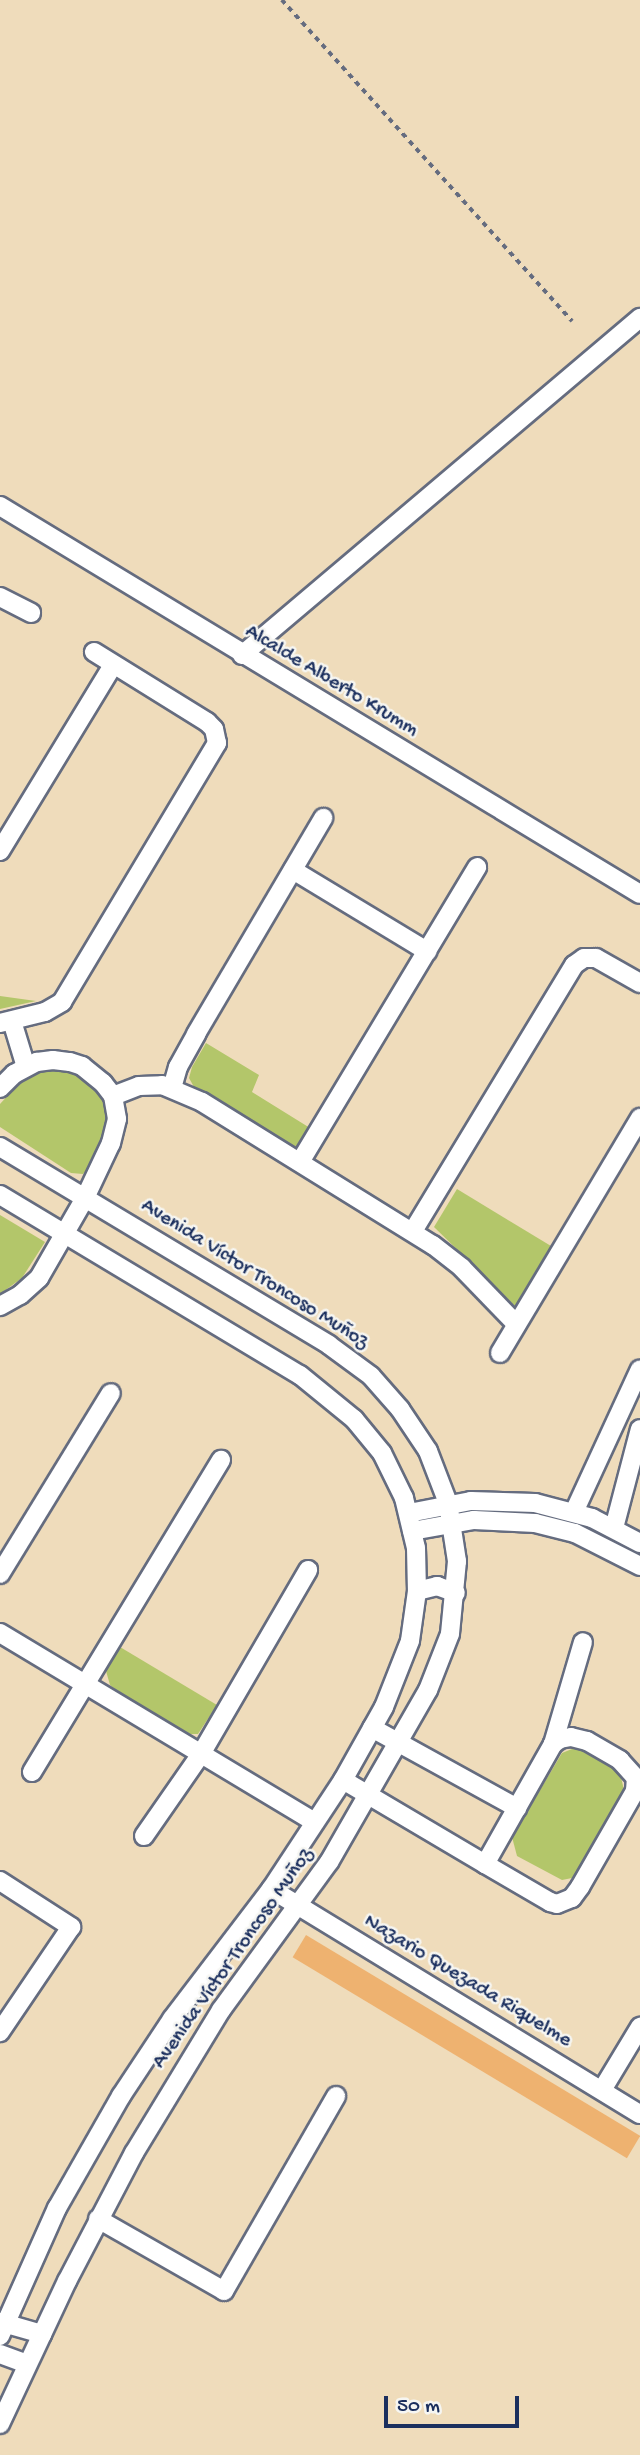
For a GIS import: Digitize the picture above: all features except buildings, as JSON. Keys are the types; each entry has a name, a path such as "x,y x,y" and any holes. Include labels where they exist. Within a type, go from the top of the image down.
{"street":[{"path":"242,655 640,318"},
{"name":"Alcalde Alberto Krumm","path":"0,506 640,894"},
{"path":"1,600 30,613"},
{"path":"26,1067 6,1022 51,1010 62,1002 216,748 217,738 211,725 94,652"},
{"path":"0,851 113,665"},
{"path":"172,1088 178,1067 196,1034 323,818"},
{"path":"300,1162 477,867"},
{"path":"293,870 427,951"},
{"path":"413,1231 574,965 584,958 596,958 640,983"},
{"path":"0,1088 26,1067 52,1060 82,1066 113,1096 117,1109 116,1131 85,1198 39,1278 20,1295 0,1306"},
{"path":"113,1096 139,1086 172,1088 202,1102 413,1231 462,1268 516,1324"},
{"path":"500,1353 640,1118"},
{"name":"Avenida Víctor Troncoso Muñoz","path":"0,1147 328,1345 370,1376 428,1451 448,1503 457,1561 450,1634 441,1661 399,1742 369,1795 298,1905 221,2010 134,2153 27,2364 0,2424"},
{"name":"Avenida Víctor Troncoso Muñoz","path":"0,1195 320,1390 354,1419 382,1453 396,1478 409,1513 417,1591 414,1626 404,1664 343,1780 271,1889 172,2019 115,2105 57,2208 2,2327"},
{"path":"574,1511 638,1378"},
{"path":"0,1574 111,1393"},
{"path":"614,1528 640,1429"},
{"path":"32,1772 221,1460"},
{"path":"409,1513 448,1503 515,1500 574,1511 614,1528 640,1543"},
{"path":"412,1531 452,1522 514,1520 556,1527 597,1543 640,1566"},
{"path":"144,1836 201,1754 308,1570"},
{"path":"417,1591 437,1586 456,1593"},
{"path":"0,1633 315,1822"},
{"path":"485,1864 553,1744 583,1642"},
{"path":"372,1728 517,1808"},
{"path":"343,1780 550,1902 565,1903 580,1887 635,1791 638,1776 620,1760 587,1741 570,1737 553,1744"},
{"path":"0,1881 71,1927 0,2032"},
{"name":"Nazario Quezada Riquelme","path":"271,1889 640,2113"},
{"path":"602,2090 640,2027"},
{"path":"99,2219 224,2291 336,2096"},
{"path":"2,2327 42,2334"},
{"path":"0,2354 27,2364"}],"path":[{"path":"282,0 572,321"}],"green space":[{"path":"0,996 36,1001 0,1009"},
{"path":"206,1043 259,1075 252,1092 310,1128 299,1146 291,1147 194,1087 189,1078 192,1067"},
{"path":"65,1070 87,1079 100,1091 108,1104 108,1128 92,1164 83,1174 71,1173 0,1127 0,1104 23,1079 42,1071"},
{"path":"457,1189 551,1246 516,1307 434,1227"},
{"path":"0,1215 45,1242 22,1278 0,1294"},
{"path":"120,1647 217,1705 198,1734 190,1734 122,1695 110,1685 106,1671"},
{"path":"577,1747 619,1769 624,1790 577,1872 572,1878 562,1880 517,1856 512,1837 562,1753"}]}
